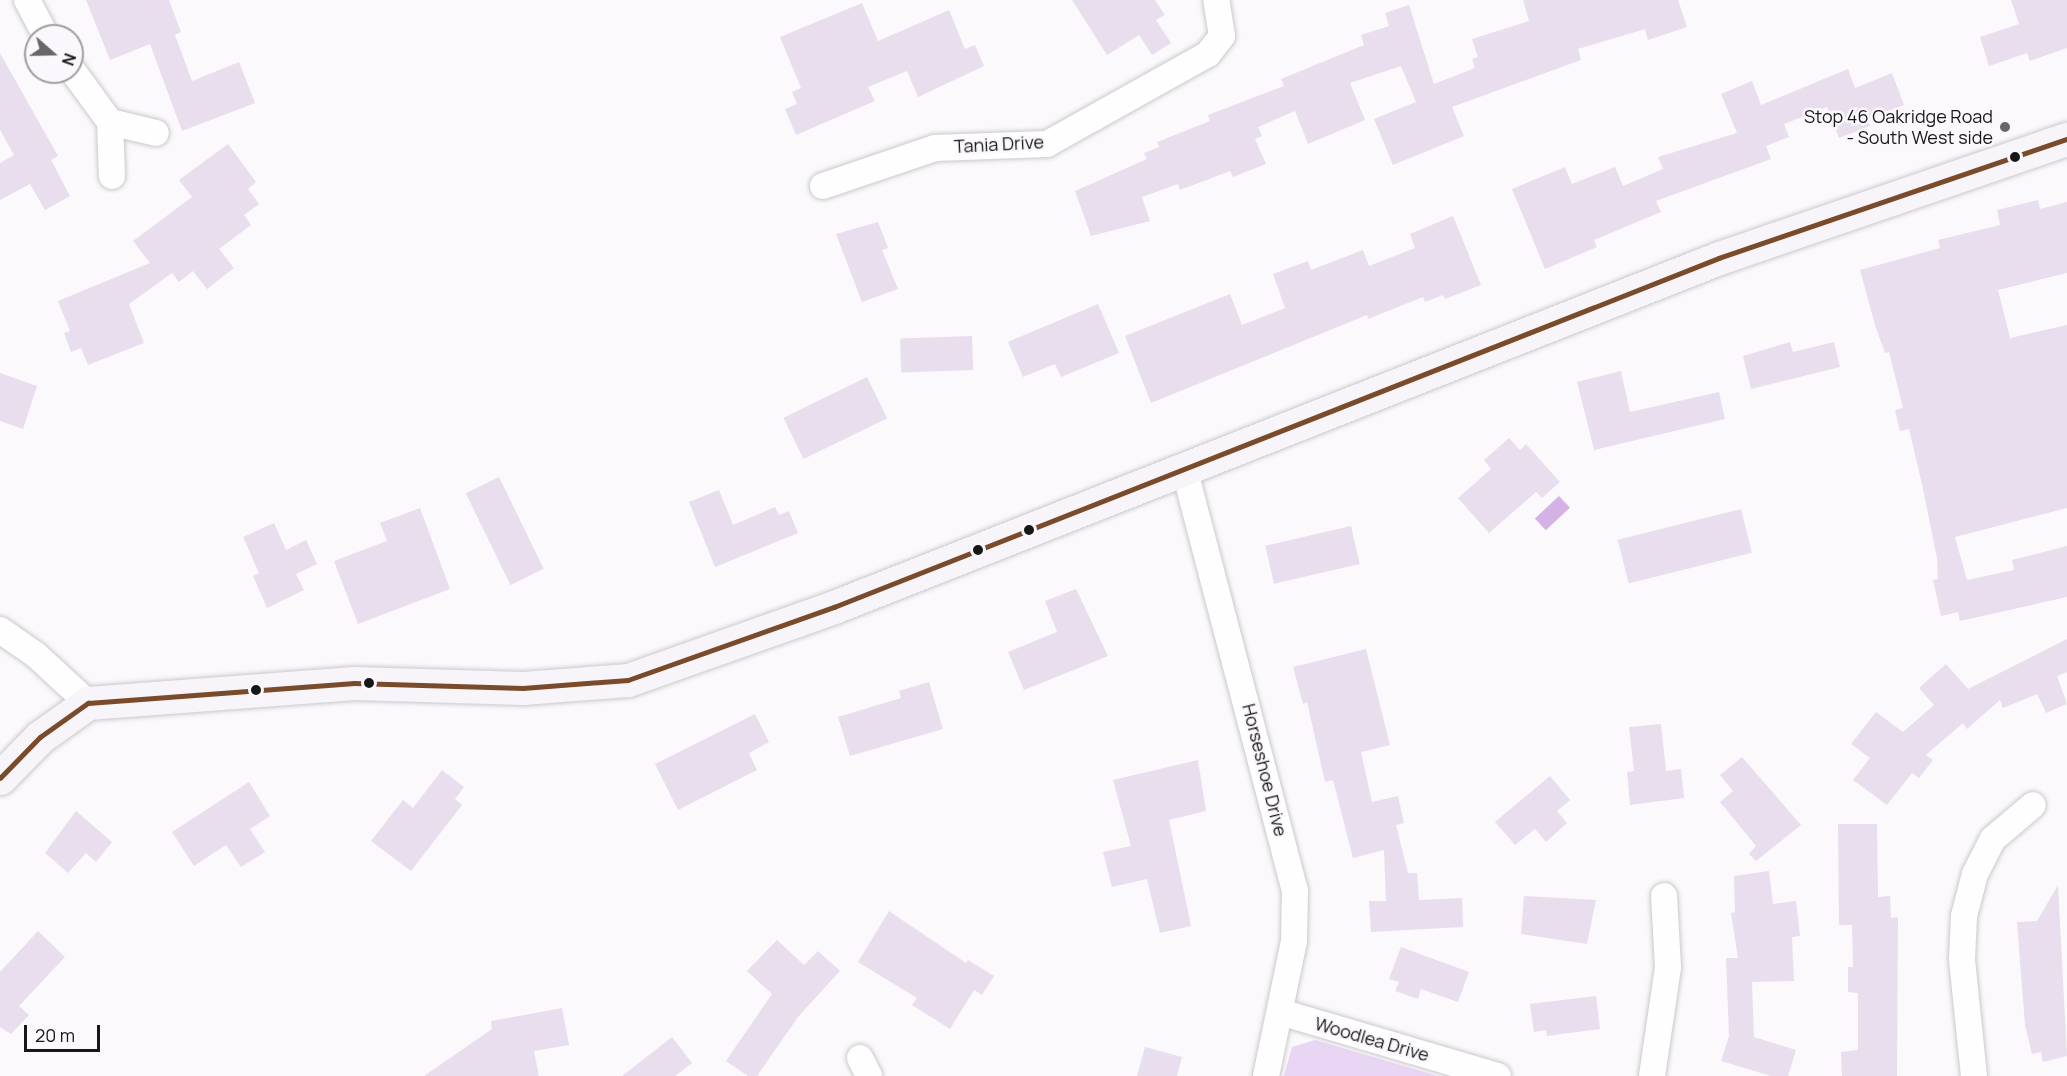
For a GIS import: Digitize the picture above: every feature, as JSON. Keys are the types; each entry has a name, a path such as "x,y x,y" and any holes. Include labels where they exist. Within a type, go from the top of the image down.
{"street":[{"path":"27,0 40,24"},
{"name":"Tania Drive","path":"823,186 935,148 1047,144 1208,54 1222,36 1216,0"},
{"path":"82,84 110,122 112,176"},
{"path":"110,122 156,132"},
{"path":"0,778 40,736 88,703 354,684 523,688 628,680 834,607 1719,258 2067,139"},
{"name":"Horseshoe Drive","path":"1184,468 1295,890 1294,941 1266,1076"},
{"path":"0,630 36,655 88,703"},
{"path":"1974,1076 1962,960 1964,916 1974,874 1993,839 2033,805"},
{"path":"1652,1076 1668,967 1664,896"},
{"name":"Woodlea Drive","path":"1280,1011 1498,1076"}],"shaded area":[{"path":"1559,496 1570,508 1546,530 1535,519"},
{"path":"1315,1040 1438,1076 1284,1076 1292,1047"}],"building":[{"path":"86,0 169,0 181,32 175,35 192,81 239,62 255,103 182,131 150,44 110,60"},
{"path":"1072,0 1155,0 1165,15 1156,20 1171,43 1152,55 1139,35 1107,55"},
{"path":"1523,0 1678,0 1687,27 1648,40 1645,29 1578,49 1581,60 1452,107 1464,136 1393,165 1374,119 1416,102 1401,66 1350,83 1365,120 1308,144 1295,111 1258,127 1262,136 1255,139 1266,164 1233,177 1230,171 1180,190 1178,184 1142,197 1150,221 1091,236 1075,191 1147,159 1144,153 1159,147 1157,142 1210,121 1208,115 1284,86 1281,79 1364,45 1361,35 1389,26 1385,13 1409,5 1434,84 1475,68 1472,59 1478,57 1472,39 1529,21"},
{"path":"2011,0 2067,0 2067,48 2030,61 2027,53 1989,66 1980,37 2019,24"},
{"path":"862,3 878,41 949,10 965,49 975,45 984,66 918,97 907,71 868,87 875,101 796,135 785,109 797,104 792,92 801,88 780,37"},
{"path":"0,53 58,156 51,160 70,196 45,210 30,184 0,200 0,163 14,155 0,130"},
{"path":"1848,69 1855,88 1892,73 1904,105 1867,119 1870,126 1839,138 1827,107 1784,124 1789,137 1766,146 1771,159 1656,201 1661,212 1594,240 1597,247 1545,269 1512,189 1565,167 1572,184 1615,167 1623,186 1663,169 1658,157 1737,133 1721,94 1752,81 1761,105"},
{"path":"228,144 256,182 248,189 259,204 244,215 251,225 219,249 234,268 207,289 193,271 179,282 172,273 129,304 144,343 88,365 81,348 71,352 64,333 70,331 58,301 150,263 133,241 192,197 179,180"},
{"path":"2038,200 2040,209 2067,202 2067,273 1998,290 2010,338 2067,325 2067,508 1955,537 1967,580 2014,570 2012,560 2067,546 2067,597 1960,621 1958,612 1941,616 1933,580 1938,579 1937,558 1922,484 1909,429 1900,431 1895,410 1903,408 1889,352 1885,353 1875,325 1860,270 1940,248 1938,240 2000,225 1997,210"},
{"path":"1453,216 1481,285 1445,299 1443,295 1425,302 1423,297 1368,319 1367,315 1151,403 1125,336 1230,294 1242,325 1285,308 1273,274 1308,261 1311,270 1363,250 1369,266 1415,248 1410,234"},
{"path":"878,222 888,248 882,250 898,289 862,302 836,234"},
{"path":"1098,304 1119,353 1061,377 1055,364 1023,377 1008,342"},
{"path":"972,336 973,370 901,372 900,339"},
{"path":"1790,342 1793,352 1834,342 1840,367 1751,389 1743,356"},
{"path":"1621,371 1630,412 1719,392 1725,419 1594,450 1577,382"},
{"path":"0,373 37,386 23,429 0,421"},
{"path":"867,377 887,418 804,459 783,418"},
{"path":"1509,438 1520,450 1526,444 1560,482 1542,498 1536,492 1489,533 1458,498 1491,469 1484,460"},
{"path":"499,477 544,569 510,585 466,493"},
{"path":"719,490 733,525 775,507 779,515 789,511 798,533 715,567 689,502"},
{"path":"420,508 450,589 358,624 334,561 387,541 380,523"},
{"path":"1741,509 1752,553 1629,583 1618,540"},
{"path":"274,523 286,550 306,540 317,564 296,574 304,590 267,608 253,576 259,573 243,537"},
{"path":"1351,526 1360,564 1274,584 1265,546"},
{"path":"1076,589 1108,656 1024,690 1008,652 1057,632 1045,601"},
{"path":"2067,639 2067,672 2057,676 2067,704 2046,713 2037,694 2003,708 2000,700 1967,729 1963,723 1926,755 1933,760 1919,778 1912,773 1887,805 1853,780 1870,758 1851,744 1876,712 1903,732 1934,705 1919,688 1946,664 1968,689"},
{"path":"1366,649 1390,745 1361,752 1372,802 1398,796 1404,823 1396,825 1408,873 1417,873 1419,900 1462,898 1463,927 1371,932 1369,901 1386,901 1384,850 1353,858 1333,780 1325,782 1307,702 1303,704 1293,667"},
{"path":"929,682 943,729 850,756 838,717 901,698 899,691"},
{"path":"755,714 769,742 749,753 757,770 678,810 655,764"},
{"path":"1661,724 1666,771 1681,769 1684,798 1630,805 1627,772 1634,771 1629,727"},
{"path":"1742,757 1801,825 1756,861 1749,854 1756,846 1720,802 1733,791 1720,775"},
{"path":"1198,760 1206,811 1169,820 1191,926 1160,933 1147,879 1112,887 1103,852 1131,846 1113,780"},
{"path":"442,770 464,787 455,799 462,805 411,871 371,841 403,800 413,808"},
{"path":"1550,776 1570,800 1557,811 1567,823 1546,842 1535,829 1515,845 1495,822"},
{"path":"249,782 270,816 250,829 265,852 241,867 226,845 194,866 172,832"},
{"path":"76,811 112,842 96,862 86,853 68,873 45,853"},
{"path":"1838,824 1877,824 1878,897 1890,896 1891,918 1898,917 1897,1076 1842,1076 1841,1052 1858,1050 1858,993 1848,992 1848,967 1853,967 1852,925 1839,925"},
{"path":"1769,871 1773,904 1796,901 1800,936 1792,937 1794,981 1752,982 1754,1037 1796,1050 1788,1076 1771,1076 1721,1061 1729,1036 1726,958 1738,958 1731,913 1735,912 1734,876"},
{"path":"2058,885 2067,1056 2043,1062 2041,1052 2032,1054 2025,1025 2017,922 2037,921"},
{"path":"1524,896 1596,900 1587,944 1521,934"},
{"path":"889,911 966,963 968,960 994,976 982,995 974,990 950,1029 912,1005 917,998 858,962"},
{"path":"38,931 65,957 19,1006 29,1015 11,1034 0,1027 0,972"},
{"path":"777,940 804,965 818,951 840,971 798,1017 757,1076 748,1076 726,1061 772,994 747,971"},
{"path":"1401,947 1469,972 1458,1002 1421,989 1418,999 1395,991 1399,982 1389,979"},
{"path":"1596,996 1600,1029 1547,1036 1546,1030 1534,1032 1530,1004"},
{"path":"562,1008 569,1045 534,1051 539,1076 424,1076 492,1029 491,1021"},
{"path":"672,1037 692,1063 675,1076 622,1076"},
{"path":"1145,1047 1182,1057 1177,1076 1137,1076"}],"transit line":[{"path":"0,778 40,737 88,703 354,683 523,688 628,680 834,607 1719,258 2067,139"}],"place":[{"name":"Stop 46 Oakridge Road - South West side","path":"2005,127"}]}
